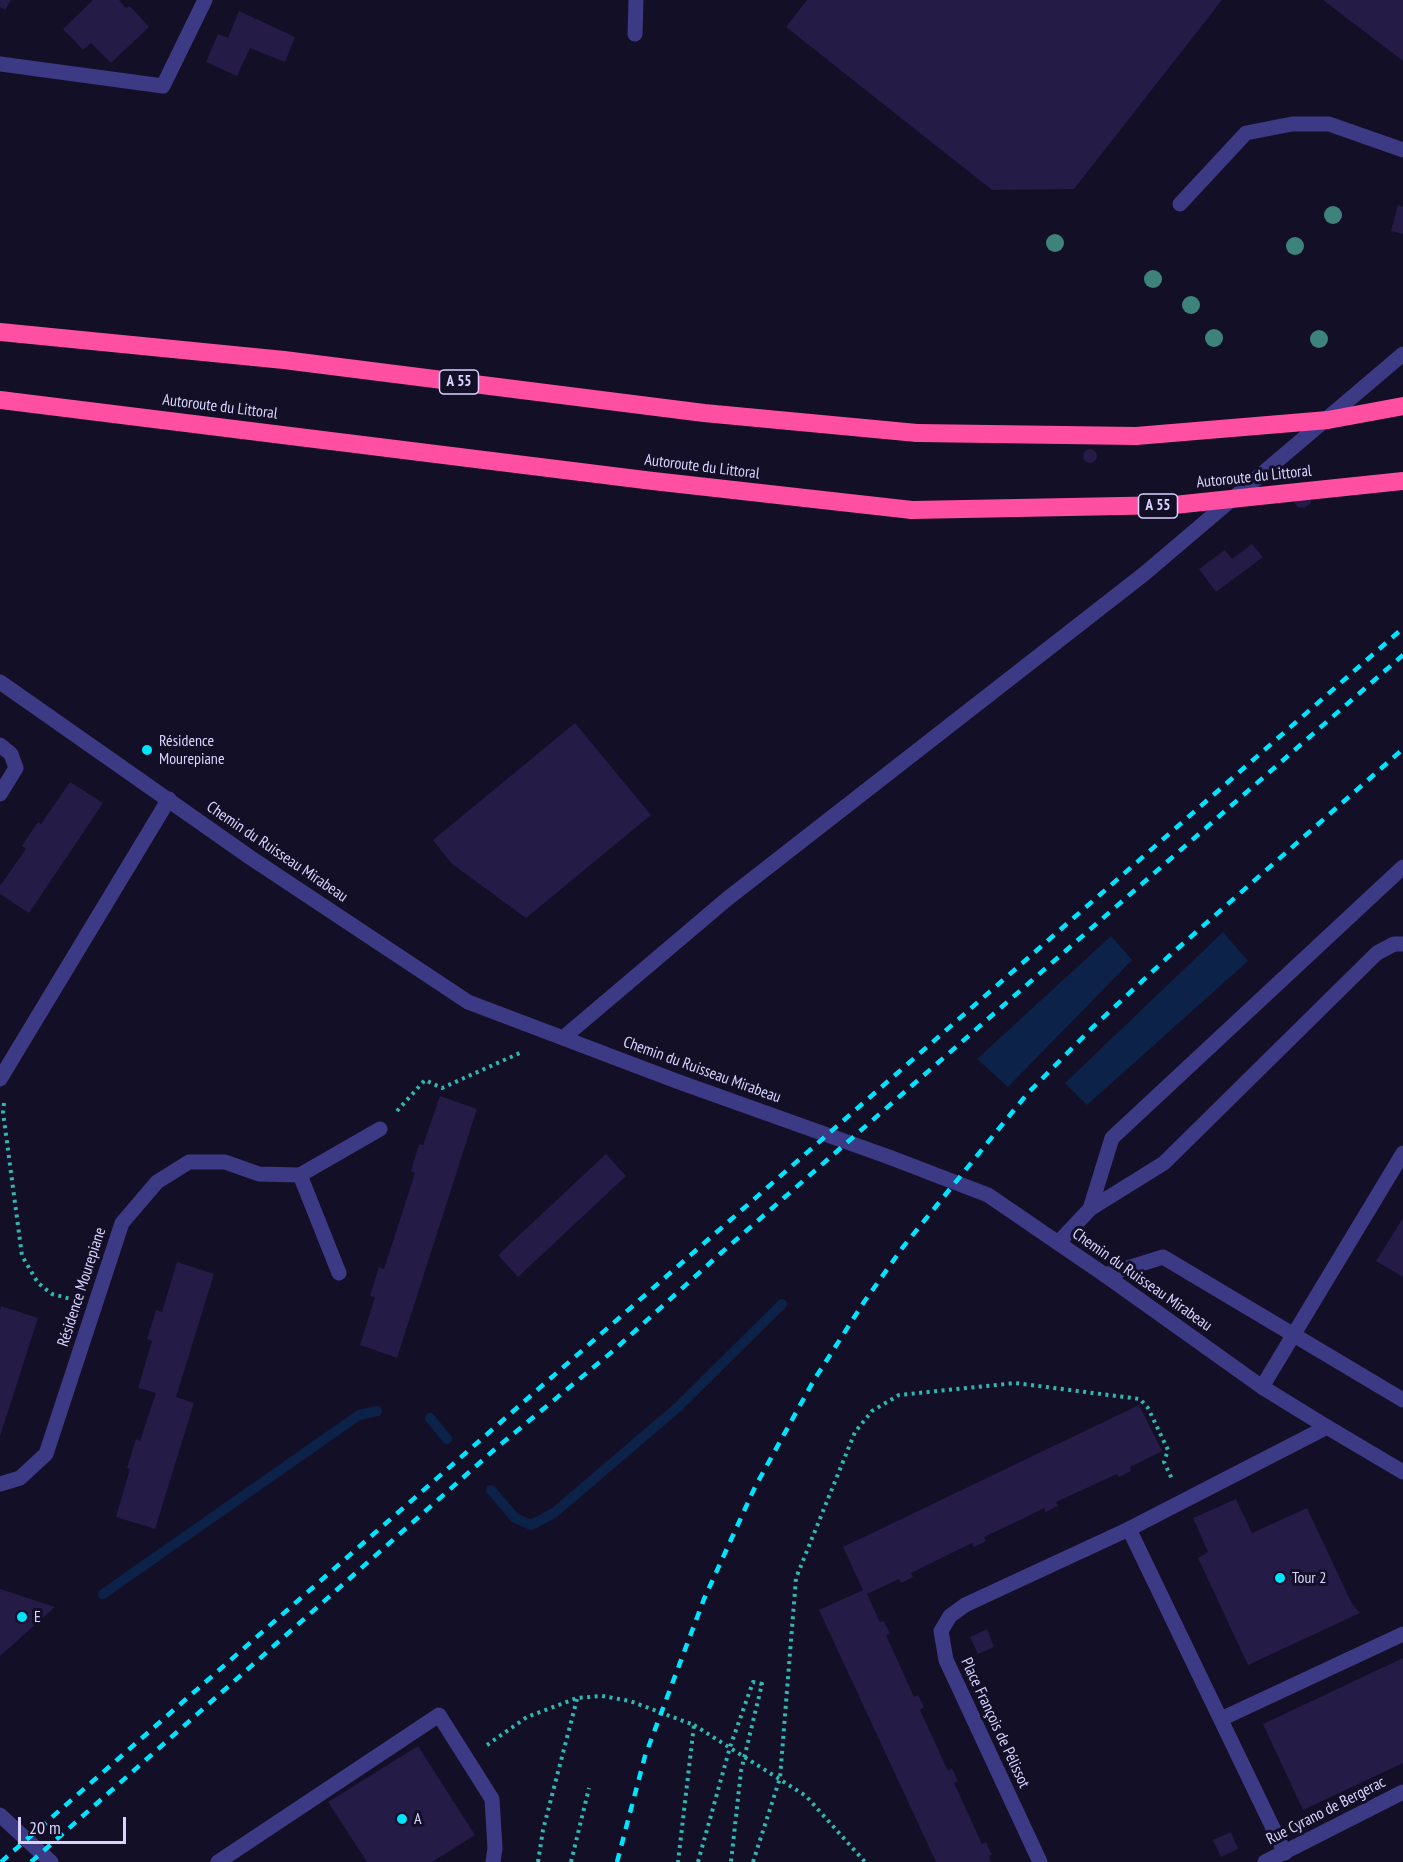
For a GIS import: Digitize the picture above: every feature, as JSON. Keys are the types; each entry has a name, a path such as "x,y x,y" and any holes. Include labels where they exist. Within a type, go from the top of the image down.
{"highway":[{"name":"A 55","path":"0,332 284,360 704,413 917,433 1136,436 1328,420 1403,406"},
{"name":"Autoroute du Littoral","path":"0,400 653,481 912,510 1174,505 1403,481"}],"street":[{"path":"0,64 163,86 205,0"},
{"path":"635,34 636,0"},
{"path":"1180,204 1246,133 1292,124 1329,124 1403,150"},
{"path":"563,1038 727,899 1144,574 1403,354"},
{"name":"Chemin du Ruisseau Mirabeau","path":"0,682 251,858 468,1002 988,1195 1262,1387 1403,1472"},
{"path":"0,745 11,754 16,768 0,794"},
{"path":"3,1073 169,799"},
{"path":"1090,1209 1112,1138 1403,867"},
{"path":"1058,1243 1090,1209 1164,1163 1377,953 1394,944 1403,944"},
{"path":"339,1273 300,1175 380,1129"},
{"path":"1262,1387 1403,1153"},
{"name":"Résidence Mourepiane","path":"0,1484 20,1478 46,1454 122,1223 157,1182 189,1162 225,1162 259,1174 300,1175"},
{"path":"1105,1275 1163,1257 1403,1401"},
{"name":"Place François de Pélissot","path":"1040,1862 946,1660 941,1631 950,1616 965,1605 1129,1529 1327,1427"},
{"path":"1129,1529 1285,1853"},
{"path":"1221,1719 1403,1634"},
{"path":"218,1862 439,1715 492,1799 495,1848 493,1862"},
{"name":"Rue Cyrano de Bergerac","path":"1265,1862 1403,1792"},
{"path":"0,1815 51,1862"}],"path":[{"path":"380,1129 425,1080 442,1088 512,1055"},
{"path":"3,1073 3,1112 22,1256 38,1283 52,1293 95,1306"},
{"path":"753,1862 780,1778 796,1578 855,1432 872,1411 899,1395 1016,1383 1140,1399 1148,1408 1168,1450 1164,1462 1183,1501"},
{"path":"698,1862 730,1747 753,1682 762,1684 741,1772 731,1862"},
{"path":"467,1758 527,1717 577,1698 602,1696 630,1701 694,1725 780,1778 806,1796 865,1862"},
{"path":"538,1862 543,1830 577,1698"},
{"path":"678,1862 694,1725"},
{"path":"571,1862 589,1788"}],"water":[{"path":"1223,932 1248,961 1087,1105 1065,1083"},
{"path":"1111,936 1132,960 1008,1087 977,1059"}],"building":[{"path":"0,0 11,0 5,10 0,7"},
{"path":"93,0 119,0 126,8 130,6 149,27 111,63 91,43 83,50 63,29"},
{"path":"807,0 1222,0 1074,189 992,190 786,27"},
{"path":"1323,0 1403,0 1403,61"},
{"path":"239,11 295,37 285,62 250,48 237,76 206,62 218,34 228,38"},
{"path":"1398,205 1403,207 1403,234 1391,231"},
{"path":"1087,449 1093,449 1097,456 1093,463 1087,463 1083,459 1083,453"},
{"path":"1294,497 1311,497 1311,503 1304,508 1298,507 1294,502"},
{"path":"1252,544 1263,557 1216,592 1199,569 1225,550 1232,559"},
{"path":"575,723 651,815 526,918 452,864 433,840"},
{"path":"70,782 103,803 29,913 0,894 0,886 26,849 22,846 38,822 41,824"},
{"path":"440,1096 477,1109 397,1358 360,1345 375,1297 370,1296 379,1267 384,1269 415,1173 411,1171 419,1144 423,1145"},
{"path":"606,1154 626,1176 518,1277 498,1255"},
{"path":"1403,1218 1403,1277 1376,1261"},
{"path":"177,1262 214,1274 176,1397 194,1403 155,1529 116,1517 136,1439 140,1441 156,1393 138,1388 152,1341 147,1339 156,1310 162,1312"},
{"path":"1,1306 38,1318 0,1436 0,1310"},
{"path":"1139,1405 1162,1451 1130,1467 1131,1471 1119,1477 1117,1474 1056,1502 1058,1506 1046,1512 1044,1508 984,1537 986,1541 974,1547 972,1543 911,1573 913,1577 901,1583 899,1579 867,1594 880,1622 884,1621 890,1634 886,1635 914,1697 918,1695 924,1707 920,1710 948,1771 952,1768 958,1781 954,1783 982,1844 986,1842 992,1855 989,1856 991,1862 936,1862 819,1610 863,1590 843,1547"},
{"name":"Tour 2","path":"1236,1499 1252,1533 1307,1508 1352,1604 1360,1613 1248,1665 1198,1558 1208,1552 1193,1518"},
{"name":"E","path":"0,1589 55,1607 0,1656"},
{"path":"987,1629 994,1647 978,1654 970,1637"},
{"path":"1403,1658 1403,1763 1303,1810 1263,1724"},
{"name":"A","path":"418,1746 475,1835 432,1862 367,1862 328,1802"},
{"path":"1231,1832 1238,1849 1221,1857 1213,1840"}],"waterway":[{"path":"491,1490 515,1518 531,1525 554,1513 678,1407 782,1304"},
{"path":"103,1594 359,1415 377,1411"},
{"path":"430,1418 447,1439"}],"railway":[{"path":"1,1862 1403,628"},
{"path":"31,1862 494,1450 613,1351 721,1253 1403,655"},
{"path":"617,1862 645,1756 704,1599 755,1487 814,1380 864,1302 903,1247 1027,1094 1092,1028 1168,957 1403,749"}],"place":[{"name":"Résidence Mourepiane","path":"147,750"},
{"name":"Tour 2","path":"1280,1578"},
{"name":"E","path":"22,1617"},
{"name":"A","path":"402,1819"}]}
